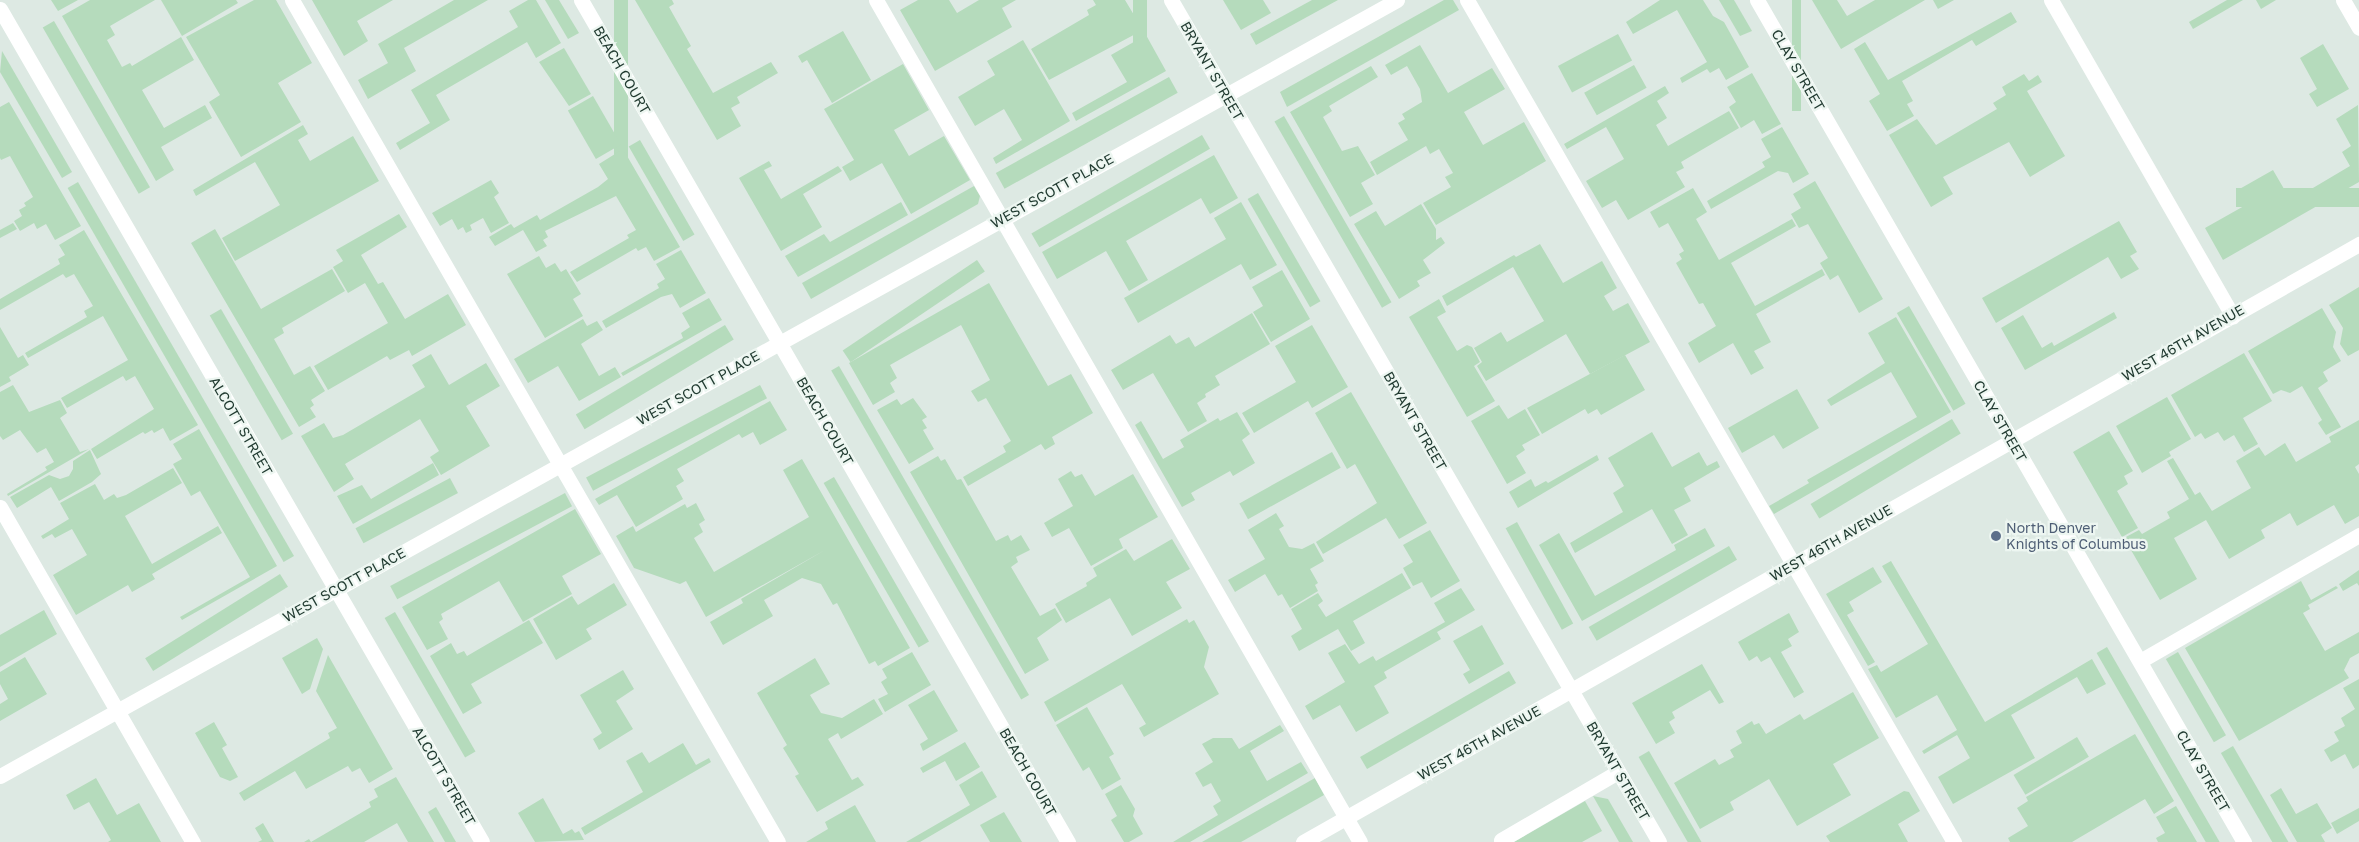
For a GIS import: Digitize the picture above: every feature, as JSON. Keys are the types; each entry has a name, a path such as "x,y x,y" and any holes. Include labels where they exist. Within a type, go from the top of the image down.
{"street":[{"path":"292,0 778,842"},
{"name":"BEACH COURT","path":"582,0 1068,842"},
{"path":"876,0 1360,842"},
{"name":"BRYANT STREET","path":"1171,0 1659,842"},
{"name":"WEST SCOTT PLACE","path":"0,776 1397,0"},
{"path":"1467,0 1954,842"},
{"name":"CLAY STREET","path":"1757,0 2244,842"},
{"path":"2050,0 2233,316"},
{"path":"2343,0 2359,28"},
{"name":"ALCOTT STREET","path":"0,9 482,842"},
{"name":"WEST 46TH AVENUE","path":"1303,842 2359,244"},
{"path":"0,507 193,842"},
{"path":"2140,661 2359,535"},
{"path":"1501,840 1618,772"}],"green space":[{"path":"51,0 78,0 58,11"},
{"path":"90,0 155,0 110,26 115,35 107,40 122,67 130,63 132,66 181,37 194,60 142,90 164,128 205,105 212,118 161,147 174,170 156,181 62,16"},
{"path":"161,0 236,0 238,3 182,36"},
{"path":"254,0 276,0 312,63 278,83 301,122 241,157 209,102 220,95 186,37"},
{"path":"312,0 393,0 357,21 368,41 344,56"},
{"path":"454,0 488,0 404,48 416,71 368,99 358,80 388,63 378,44"},
{"path":"528,0 536,0 561,43 536,58 527,42 436,95 450,120 400,150 396,143 430,123 411,90 518,27 509,11"},
{"path":"545,0 559,0 579,33 568,39"},
{"path":"614,0 628,0 628,178 614,178"},
{"path":"635,0 672,0 674,4 669,7 691,46 687,49 713,93 771,62 778,73 737,97 740,103 731,108 741,126 717,140"},
{"path":"918,0 949,0 957,13 979,0 1016,0 1002,8 1012,27 935,71 900,10"},
{"path":"1093,0 1125,0 1143,30 1049,80 1031,49 1089,15 1087,10 1096,5"},
{"path":"1133,0 1147,0 1147,78 1133,78"},
{"path":"1223,0 1263,0 1271,13 1241,30"},
{"path":"1312,0 1338,0 1256,45 1250,34"},
{"path":"1444,0 1453,0 1459,10 1287,107 1280,92"},
{"path":"1660,0 1703,0 1713,16 1724,22 1749,67 1726,80 1719,68 1710,73 1707,69 1682,83 1680,78 1707,62 1677,10 1633,34 1626,22"},
{"path":"1719,0 1734,0 1752,31 1740,36"},
{"path":"1792,0 1801,0 1801,111 1792,111"},
{"path":"1812,0 1837,0 1847,16 1875,0 1925,0 1841,49"},
{"path":"1933,0 1954,0 1938,9"},
{"path":"2227,0 2243,0 2193,29 2189,22"},
{"path":"2256,0 2276,0 2261,9"},
{"path":"2011,12 2017,22 1976,46 1972,40 1902,81 1913,101 1907,104 1914,116 1887,131 1869,101 1880,94 1854,49 1865,42 1888,80"},
{"path":"54,21 150,187 139,194 43,28"},
{"path":"843,31 871,80 832,103 807,60 802,63 798,56"},
{"path":"1618,34 1632,60 1572,92 1558,66"},
{"path":"1146,35 1166,71 1076,121 1072,113 1127,82 1111,55"},
{"path":"1023,40 1070,121 996,164 993,158 1022,140 1004,109 975,126 958,97 995,75 987,61"},
{"path":"2323,44 2349,89 2317,107 2309,94 2317,89 2300,58"},
{"path":"1420,45 1448,93 1492,68 1505,89 1464,112 1483,145 1524,122 1546,161 1436,225 1423,203 1451,187 1445,177 1453,173 1439,149 1430,154 1426,146 1377,175 1370,162 1408,140 1398,123 1405,119 1402,114 1422,102 1420,89 1407,66 1391,75 1385,65"},
{"path":"564,48 591,94 569,106 539,62"},
{"path":"2,51 72,172 62,178 0,72"},
{"path":"903,64 929,110 894,130 909,156 944,136 970,180 911,214 882,163 850,181 842,167 854,160 824,109"},
{"path":"1634,65 1647,88 1597,115 1584,93"},
{"path":"1371,66 1378,77 1329,106 1332,111 1323,117 1342,151 1358,146 1375,175 1361,183 1373,204 1350,217 1290,112"},
{"path":"1752,73 1781,124 1762,134 1754,120 1741,128 1729,107 1736,102 1727,87"},
{"path":"2024,74 2029,81 2038,75 2042,82 2027,91 2065,156 2030,177 2009,142 1943,177 1953,194 1931,207 1889,135 1917,119 1936,145 1997,109 1993,103 2006,95 2002,87"},
{"path":"1169,77 1178,93 1005,189 996,173"},
{"path":"1665,86 1669,93 1657,101 1667,118 1656,125 1668,146 1729,111 1739,128 1681,162 1684,168 1676,172 1685,187 1628,220 1616,200 1602,208 1586,181 1624,159 1606,127 1567,149 1564,144"},
{"path":"593,96 621,144 596,159 568,110"},
{"path":"9,102 81,226 55,240 46,224 37,229 34,223 20,231 14,221 22,216 19,210 26,206 24,203 33,197 10,156 1,160 0,158 0,107"},
{"path":"2358,105 2359,182 2223,260 2205,228 2244,206 2236,191 2273,170 2291,201 2350,166 2342,152 2351,146 2336,119"},
{"path":"1284,116 1392,302 1382,308 1274,122"},
{"path":"303,125 308,134 298,140 310,161 353,136 379,181 235,261 222,238 280,205 255,162 196,196 193,190"},
{"path":"1782,127 1809,174 1793,183 1788,173 1778,171 1711,209 1707,201 1765,167 1762,162 1771,157 1761,139"},
{"path":"1202,135 1210,149 1039,247 1031,234"},
{"path":"640,140 694,234 683,241 629,146"},
{"path":"623,149 680,247 654,261 646,247 638,251 636,248 577,282 570,272 629,238 627,235 636,230 616,196 545,231 548,237 543,240 547,246 536,252 523,230 495,246 489,237 511,224 514,228 537,215 540,220 598,187 608,179 599,164"},
{"path":"1214,155 1238,198 1210,214 1201,198 1126,241 1148,280 1129,291 1106,251 1057,279 1042,252"},
{"path":"769,161 772,166 764,170 781,199 838,166 842,171 803,194 822,227 781,251 739,178"},
{"path":"491,180 499,193 494,197 509,223 491,233 483,218 470,225 472,230 466,233 463,227 458,230 452,219 440,226 432,213"},
{"path":"1815,181 1883,299 1859,313 1838,275 1830,280 1820,263 1828,258 1808,224 1799,228 1791,214 1801,208 1793,194"},
{"path":"78,182 294,556 284,562 68,188"},
{"path":"974,186 980,196 978,204 811,299 802,283"},
{"path":"1693,188 1707,212 1696,219 1719,260 1792,219 1796,226 1731,263 1755,306 1822,269 1825,275 1756,314 1771,342 1754,351 1764,368 1751,375 1733,343 1699,363 1688,343 1716,326 1703,303 1699,304 1676,263 1682,259 1679,254 1684,251 1668,223 1659,228 1650,212"},
{"path":"2236,188 2359,188 2359,207 2236,207"},
{"path":"1258,193 1320,301 1310,307 1248,199"},
{"path":"901,202 908,215 798,277 785,256 824,234 830,242"},
{"path":"1241,202 1277,265 1250,280 1241,264 1138,323 1124,298 1226,239 1214,218"},
{"path":"1421,204 1436,229 1436,240 1441,237 1445,243 1423,260 1431,273 1417,281 1420,286 1399,299 1354,224 1376,211 1385,226"},
{"path":"399,214 407,227 361,255 378,284 383,282 405,319 448,294 466,325 412,356 409,350 390,360 387,356 328,390 314,366 388,323 365,283 348,293 333,267 343,261 336,250"},
{"path":"2119,221 2137,252 2130,256 2139,269 2121,279 2108,257 1996,323 1982,298"},
{"path":"13,223 17,229 0,238 0,230"},
{"path":"215,229 261,309 332,269 345,291 282,328 284,333 274,339 294,375 310,366 325,391 311,400 314,405 310,408 316,417 299,427 191,243"},
{"path":"84,230 198,425 170,441 163,428 154,433 152,430 145,434 143,432 97,459 91,449 154,409 135,376 126,381 123,376 67,408 61,398 128,360 103,316 28,358 25,353 87,317 84,311 93,306 74,274 66,278 63,274 0,310 0,299 60,264 58,259 65,255 59,245"},
{"path":"1540,244 1563,283 1602,261 1617,288 1604,296 1613,311 1628,303 1650,342 1590,374 1566,334 1486,381 1477,366 1482,362 1474,348 1501,332 1507,342 1544,321 1513,267 1447,306 1442,296 1514,255 1516,257"},
{"path":"681,250 706,293 680,308 672,294 661,297 606,328 602,321 659,288 657,284 665,279 656,264"},
{"path":"539,256 546,268 555,263 561,272 566,269 581,294 573,299 583,316 545,338 507,274"},
{"path":"977,260 985,272 851,362 843,351"},
{"path":"1282,270 1310,319 1271,342 1253,312 1263,306 1252,287"},
{"path":"989,283 1048,386 1071,374 1093,413 1052,437 1055,444 1045,450 1041,444 968,486 963,477 1006,452 1003,446 1011,441 986,398 978,402 971,391 990,380 961,325 890,365 897,378 890,383 895,392 873,405 849,363"},
{"path":"2359,287 2359,350 2348,356 2340,344 2343,328 2329,305"},
{"path":"709,298 722,320 623,376 621,373 683,338 681,333 690,327 682,313"},
{"path":"1439,299 1446,312 1437,317 1457,351 1467,345 1472,347 1480,362 1474,366 1495,401 1467,417 1409,317"},
{"path":"1909,306 1966,404 1953,411 1897,313"},
{"path":"2322,308 2336,332 2333,347 2341,361 2323,372 2328,381 2318,388 2341,427 2326,435 2318,423 2322,420 2302,386 2290,393 2281,390 2273,394 2248,351"},
{"path":"221,309 293,434 282,440 210,316"},
{"path":"2114,312 2117,318 2025,370 2001,328 2023,315 2042,348 2052,342 2054,346"},
{"path":"1252,313 1270,344 1215,376 1220,385 1205,394 1206,397 1197,403 1207,421 1188,432 1153,373 1123,390 1111,370 1170,335 1176,344 1189,337 1195,347"},
{"path":"1896,317 1951,412 1774,514 1769,506 1809,483 1807,480 1917,417 1891,372 1831,406 1827,400 1885,363 1868,333"},
{"path":"583,319 587,326 597,321 603,330 581,344 599,376 615,367 621,377 579,401 558,366 528,383 514,359"},
{"path":"725,325 734,340 585,429 576,415"},
{"path":"1312,325 1348,387 1312,408 1308,401 1254,433 1242,413 1296,382 1275,346"},
{"path":"0,327 18,358 23,355 29,365 9,377 11,381 0,387"},
{"path":"2244,353 2272,401 2243,418 2258,444 2244,452 2234,435 2224,441 2218,432 2205,439 2201,433 2195,437 2171,395"},
{"path":"431,354 449,385 486,363 500,386 466,406 490,446 441,475 430,457 439,451 420,419 345,464 354,479 334,492 301,436 324,423 333,438 343,435 425,387 412,365"},
{"path":"1625,355 1645,390 1601,415 1597,409 1588,414 1585,409 1542,434 1527,408"},
{"path":"839,366 1029,695 1021,700 831,370"},
{"path":"13,385 29,412 60,400 67,413 60,418 80,452 89,449 8,496 7,494 47,470 45,467 54,462 46,448 37,453 20,430 3,440 0,436 0,392"},
{"path":"760,385 767,398 593,491 586,477"},
{"path":"1797,389 1819,428 1783,449 1774,435 1742,453 1728,428"},
{"path":"1351,392 1427,523 1399,539 1386,518 1323,554 1316,542 1377,503 1355,464 1347,469 1315,413"},
{"path":"2167,397 2191,439 2169,452 2171,456 2142,473 2116,426"},
{"path":"913,398 927,417 922,420 927,428 923,430 934,449 909,464 877,410 897,399 901,405"},
{"path":"770,401 787,430 760,445 753,432 742,438 739,434 677,469 684,481 676,486 683,499 636,527 617,495 599,505 595,499"},
{"path":"1499,405 1508,419 1525,409 1540,435 1522,445 1525,450 1516,456 1526,473 1507,484 1471,421"},
{"path":"1237,412 1250,434 1242,440 1255,463 1233,476 1230,471 1191,493 1195,500 1182,507 1135,425 1141,421 1163,459 1184,447 1180,440 1218,418 1220,421"},
{"path":"1952,419 1961,434 1819,519 1811,504"},
{"path":"2359,420 2359,464 2355,467 2359,474 2359,516 2345,524 2334,505 2297,526 2290,513 2261,530 2265,538 2229,559 2206,520 2174,538 2197,579 2160,600 2124,538 2139,530 2142,534 2170,518 2167,512 2189,499 2167,461 2173,458 2195,495 2200,492 2212,511 2251,488 2236,461 2259,447 2265,456 2285,443 2296,462 2331,442 2329,437"},
{"path":"199,429 277,566 182,620 180,617 250,577 200,491 191,496 173,464 182,459 173,444"},
{"path":"2109,431 2133,471 2124,476 2128,484 2117,491 2138,528 2122,537 2073,452"},
{"path":"1652,432 1672,467 1699,452 1707,466 1717,461 1720,467 1684,488 1691,501 1674,510 1688,535 1672,544 1652,509 1575,553 1570,543 1623,512 1613,493 1624,486 1608,458"},
{"path":"90,450 101,474 92,482 59,501 51,487 17,508 10,497 49,475 60,479 69,476 73,469 73,461"},
{"path":"1332,452 1341,468 1248,519 1239,503"},
{"path":"1597,455 1599,460 1518,508 1509,492 1531,479 1535,487 1546,481 1548,483"},
{"path":"938,456 941,461 945,459 957,480 961,479 996,541 1008,535 1011,541 1021,535 1030,550 1016,557 1018,562 1011,567 1040,616 1055,608 1062,620 1037,638 1049,660 1025,674 910,472"},
{"path":"802,459 910,648 878,666 875,661 869,664 837,603 833,605 821,584 802,578 764,600 773,616 723,645 710,622 743,603 741,599 825,550 706,617 686,581 680,584 634,568 616,536 633,526 636,532 685,504 687,508 696,503 705,520 699,524 703,532 694,538 714,572 809,517 783,470"},
{"path":"433,463 439,475 353,524 337,496 362,485 371,499"},
{"path":"173,468 182,483 125,516 152,564 218,526 222,533 152,574 155,579 132,592 128,585 76,615 53,575 87,555 72,529 55,538 52,534 43,539 41,536 69,519 60,503 95,484 104,500 114,494 117,498 126,495"},
{"path":"1071,471 1075,477 1082,474 1095,496 1133,474 1158,517 1119,539 1123,548 1091,566 1069,528 1052,537 1044,523 1073,506 1058,479"},
{"path":"834,477 929,642 919,648 824,483"},
{"path":"450,478 458,493 364,543 356,528"},
{"path":"565,493 572,506 397,599 390,586"},
{"path":"575,509 601,554 562,576 572,594 523,622 499,581 441,614 443,619 439,622 448,639 427,650 402,607"},
{"path":"1276,513 1284,526 1279,529 1289,547 1302,549 1314,543 1324,561 1310,569 1318,583 1315,585 1318,591 1290,608 1282,594 1278,596 1265,574 1235,592 1228,580 1265,559 1248,530"},
{"path":"1517,522 1573,623 1562,630 1506,528"},
{"path":"1705,528 1715,546 1582,621 1539,545 1559,533 1595,596 1676,550 1674,545"},
{"path":"1430,530 1460,581 1431,598 1422,582 1413,586 1403,568 1413,562 1403,545"},
{"path":"1172,539 1190,569 1166,582 1182,608 1132,636 1110,598 1066,623 1055,604 1087,586 1086,583 1097,576 1093,568 1126,549 1134,561"},
{"path":"1729,546 1737,560 1597,641 1589,627"},
{"path":"1891,561 1985,722 2092,659 2106,684 2087,694 2077,677 2011,715 2035,758 1953,804 1938,777 1970,758 1957,735 1924,754 1922,751 1957,730 1937,695 1896,718 1868,669 1877,665 1881,672 1928,644 1882,566"},
{"path":"1873,567 1882,582 1849,602 1854,611 1847,615 1875,662 1868,666 1826,594"},
{"path":"2359,570 2359,586 2357,583 2343,591 2339,584"},
{"path":"1402,573 1411,588 1353,621 1365,643 1351,651 1338,629 1299,651 1291,636 1302,629 1291,609 1318,593 1323,601 1318,605 1326,617"},
{"path":"280,574 288,587 153,671 145,658"},
{"path":"2301,581 2311,600 2336,586 2338,588 2308,605 2310,609 2303,613 2325,651 2359,632 2359,653 2350,658 2344,670 2349,678 2239,741 2185,648"},
{"path":"614,583 627,605 586,629 592,639 556,660 533,619 572,596 578,605"},
{"path":"1461,588 1475,610 1437,632 1441,639 1384,672 1387,678 1374,686 1389,713 1356,732 1340,705 1313,720 1305,706 1345,682 1328,653 1345,644 1359,664 1373,656 1376,661 1445,622 1434,603"},
{"path":"44,610 57,634 0,667 0,635"},
{"path":"395,612 476,751 465,757 385,618"},
{"path":"1789,613 1799,632 1788,639 1792,646 1781,652 1804,692 1794,698 1770,657 1761,662 1757,656 1749,661 1738,642"},
{"path":"1187,619 1189,623 1194,620 1209,647 1204,667 1219,694 1144,737 1139,728 1146,724 1122,684 1055,722 1044,702"},
{"path":"529,620 543,643 471,684 482,703 463,714 430,656 451,643 457,654 464,651 467,656"},
{"path":"1482,625 1504,664 1469,684 1463,674 1470,670 1453,641"},
{"path":"317,638 323,649 310,689 302,694 282,658"},
{"path":"2107,647 2220,842 2206,842 2097,653"},
{"path":"912,652 931,685 885,712 878,699 888,694 881,682 887,678 882,669"},
{"path":"2178,652 2226,735 2214,742 2166,659"},
{"path":"328,655 393,769 369,783 360,768 352,772 348,766 306,789 295,771 244,801 239,793 330,738 328,733 337,728 316,691"},
{"path":"25,657 47,694 0,721 0,704 8,699 0,684 0,672"},
{"path":"815,658 830,684 810,695 821,713 842,718 874,699 883,714 841,739 838,733 828,739 852,780 858,777 864,785 817,812 795,776 799,774 783,748 787,745 757,693"},
{"path":"1702,664 1724,702 1719,704 1710,690 1672,712 1675,718 1669,722 1675,733 1656,744 1632,703"},
{"path":"623,670 634,689 616,701 633,729 599,750 593,739 602,733 580,695"},
{"path":"1509,671 1516,683 1367,769 1360,757"},
{"path":"2359,679 2359,765 2353,769 2345,754 2331,762 2324,750 2339,741 2334,732 2345,726 2341,718 2355,709 2343,688"},
{"path":"934,690 958,731 923,751 920,744 928,739 908,705"},
{"path":"1853,692 1879,738 1833,764 1851,795 1797,826 1769,779 1730,802 1734,810 1700,829 1674,783 1715,759 1719,765 1734,757 1730,750 1742,743 1736,731 1752,721 1754,725 1759,723 1766,734 1800,714 1804,720"},
{"path":"1087,707 1114,754 1109,757 1121,779 1102,790 1089,767 1083,771 1056,725"},
{"path":"214,722 227,745 222,748 238,777 230,781 220,777 195,733"},
{"path":"1280,725 1284,731 1250,751 1267,781 1301,762 1308,773 1190,842 1173,842 1218,815 1213,806 1221,801 1211,783 1203,787 1195,773 1213,762 1202,744 1213,738 1232,738 1239,749"},
{"path":"2135,734 2174,801 2154,814 2145,799 2072,842 2010,842 2008,838 2028,826 2017,808 2028,801 2026,797"},
{"path":"2077,737 2089,757 2025,795 2014,775"},
{"path":"965,742 980,767 956,781 945,761 923,773 920,768"},
{"path":"683,743 696,765 709,758 711,762 585,835 581,828 643,792 626,761 642,752 649,763"},
{"path":"2233,746 2288,842 2272,842 2221,753"},
{"path":"1649,751 1702,842 1688,842 1639,757"},
{"path":"982,771 997,797 920,842 906,842 970,805 959,785"},
{"path":"396,777 434,842 408,842 397,823 364,842 311,842 371,807 369,802 378,797 374,789"},
{"path":"96,778 117,815 139,803 161,842 108,842 111,840 89,802 74,810 66,795"},
{"path":"1315,778 1324,795 1241,842 1202,842"},
{"path":"1121,785 1135,809 1133,816 1143,834 1129,842 1124,842 1111,820 1117,816 1105,794"},
{"path":"2281,788 2296,814 2317,803 2332,828 2321,835 2325,842 2297,842 2270,795"},
{"path":"1904,791 1909,792 1920,811 1898,824 1908,842 1830,842 1826,836"},
{"path":"1593,796 1608,799 1633,842 1619,842"},
{"path":"543,798 563,834 572,829 575,833 579,831 584,840 535,842 518,813"},
{"path":"1585,801 1602,831 1582,842 1514,842"},
{"path":"855,805 876,842 806,842 828,829 825,822"},
{"path":"2176,806 2197,842 2158,842 2156,838 2165,833 2156,817"},
{"path":"436,807 456,842 445,842 428,812"},
{"path":"2359,808 2359,821 2337,834 2331,823"},
{"path":"1004,812 1022,842 990,842 980,825"},
{"path":"263,823 274,842 258,842 262,840 255,828"}],"place":[{"name":"North Denver Knights of Columbus","path":"1996,536"}]}
